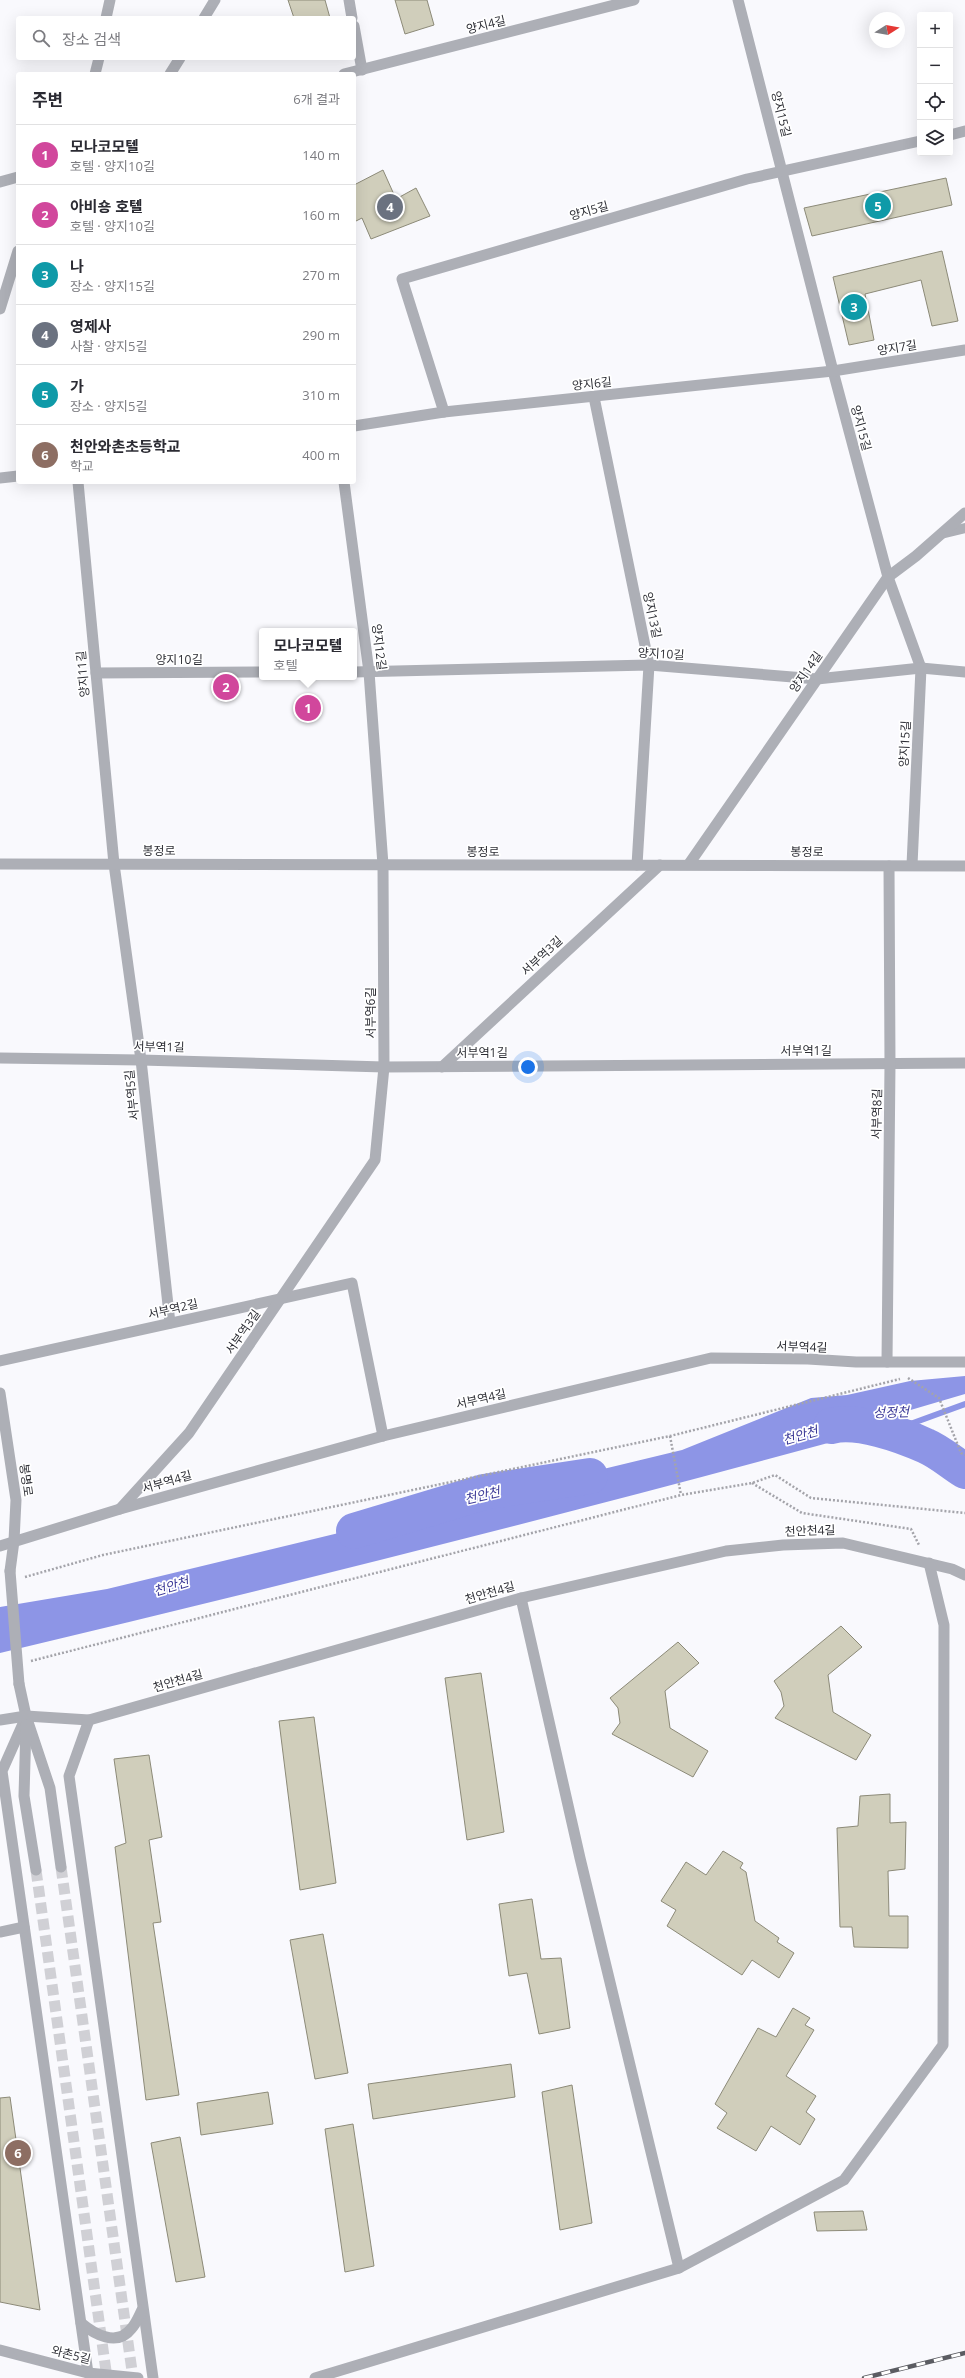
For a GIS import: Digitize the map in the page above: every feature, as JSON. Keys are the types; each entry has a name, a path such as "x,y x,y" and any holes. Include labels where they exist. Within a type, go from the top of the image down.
{"street":[{"path":"106,16 110,0"},
{"path":"205,16 215,0"},
{"path":"349,0 352,16"},
{"name":"양지4길","path":"353,72 634,0"},
{"name":"양지15길","path":"738,0 833,372 888,577 921,668 912,865"},
{"path":"356,37 362,70"},
{"path":"96,72 99,60"},
{"path":"171,72 179,60"},
{"path":"953,134 965,131"},
{"name":"양지5길","path":"444,412 402,279 747,179 917,142"},
{"path":"0,182 16,178"},
{"path":"0,309 16,257"},
{"name":"양지7길","path":"833,372 965,350"},
{"name":"양지6길","path":"356,426 444,412 833,372"},
{"name":"양지13길","path":"594,397 649,665 637,865"},
{"path":"0,478 16,476"},
{"name":"양지11길","path":"78,484 114,864"},
{"name":"양지12길","path":"344,484 369,672 383,865"},
{"name":"양지14길","path":"688,864 888,577 965,513"},
{"name":"양지10길","path":"357,672 649,665 817,679 921,668 965,672"},
{"name":"양지10길","path":"96,673 259,672"},
{"name":"봉정로","path":"0,864 688,864 965,866"},
{"name":"서부역5길","path":"114,864 141,1060 170,1323"},
{"name":"서부역6길","path":"374,1160 384,1067 383,865"},
{"name":"서부역3길","path":"442,1066 660,865"},
{"name":"서부역8길","path":"887,1362 890,1064 889,866"},
{"name":"서부역1길","path":"0,1058 141,1060 384,1067 965,1063"},
{"name":"서부역3길","path":"120,1509 189,1433 282,1298 374,1160"},
{"name":"서부역2길","path":"0,1361 352,1283 383,1436"},
{"name":"서부역4길","path":"0,1546 120,1509 383,1436 711,1358 887,1362 965,1362"},
{"name":"봉명로","path":"0,1393 16,1500 14,1541 10,1571 18,1684 26,1716"},
{"name":"천안천4길","path":"0,1720 26,1716 89,1720 521,1598 726,1551 783,1545 843,1543 952,1569 965,1575"},
{"path":"315,2378 679,2268 844,2180 943,2045 944,1625 929,1563"},
{"path":"521,1598 580,1858 679,2268"},
{"path":"26,1716 50,1788 61,1868"},
{"path":"26,1716 24,1796 36,1870"},
{"path":"26,1716 2,1771 88,2373"},
{"path":"89,1720 69,1776 142,2310 153,2378"},
{"path":"0,1932 24,1927"},
{"path":"81,2323 102,2337 119,2336 131,2330 142,2310"},
{"name":"와촌5길","path":"0,2350 88,2373 138,2378"}],"lane":[{"path":"941,534 965,528"}],"path":[{"path":"22,1578 103,1554 670,1436 907,1377 939,1398 961,1453 965,1455"},
{"path":"670,1436 681,1495"},
{"path":"23,1663 681,1495 752,1483 775,1475 811,1498 965,1513"},
{"path":"752,1483 802,1513 911,1529 929,1563"}],"water":[{"path":"965,1376 965,1394 897,1414 879,1429 441,1545 0,1653 0,1607 107,1589 682,1450 811,1398 847,1395 910,1381"}],"building":[{"path":"288,0 325,0 329,16 293,16"},
{"path":"395,0 427,0 434,25 405,34"},
{"path":"383,170 396,199 416,188 430,216 371,239 362,218 356,221 356,184"},
{"path":"946,178 952,205 812,236 804,208"},
{"path":"942,251 958,321 932,326 921,280 865,294 874,340 849,345 833,277"},
{"path":"841,1626 862,1647 828,1675 833,1712 871,1735 856,1760 775,1718 784,1706 781,1692 774,1681"},
{"path":"678,1642 699,1663 665,1691 670,1728 708,1751 693,1777 612,1734 620,1723 618,1708 610,1698"},
{"path":"481,1673 504,1832 467,1840 445,1678"},
{"path":"314,1717 336,1883 300,1890 279,1721"},
{"path":"149,1755 162,1837 149,1840 161,1922 153,1923 179,2095 146,2100 115,1847 126,1843 114,1759"},
{"path":"890,1794 890,1823 906,1822 905,1869 888,1871 889,1916 908,1916 908,1948 854,1947 852,1927 840,1927 837,1828 858,1826 860,1796"},
{"path":"723,1851 743,1863 740,1868 746,1872 755,1921 779,1938 777,1942 794,1953 779,1978 752,1960 742,1975 667,1926 676,1910 661,1901 686,1862 706,1875"},
{"path":"532,1899 541,1959 561,1958 570,2028 539,2034 527,1973 509,1976 499,1904"},
{"path":"323,1934 348,2073 315,2079 290,1940"},
{"path":"793,2008 810,2018 805,2025 814,2030 786,2076 816,2096 806,2112 815,2119 800,2145 771,2126 756,2151 717,2128 727,2113 715,2104 758,2028 776,2037"},
{"path":"511,2064 515,2097 373,2119 368,2084"},
{"path":"572,2085 592,2223 560,2230 542,2092"},
{"path":"268,2092 273,2124 201,2135 197,2103"},
{"path":"10,2097 40,2310 0,2302 0,2098"},
{"path":"353,2124 374,2266 345,2272 325,2129"},
{"path":"180,2137 205,2277 176,2282 151,2143"},
{"path":"863,2211 867,2230 817,2231 814,2212"}],"waterway":[{"name":"성정천","path":"878,1424 913,1423 965,1404"},
{"name":"천안천","path":"831,1426 842,1424 866,1426 892,1433 931,1448 965,1471"},
{"name":"천안천","path":"354,1531 484,1492 590,1476"}],"tunnel":[{"path":"61,1867 133,2378"},
{"path":"36,1870 107,2378"}],"railway":[{"path":"864,2378 965,2353"}],"place":[{"name":"가","path":"878,206"},
{"name":"영제사","path":"390,207"},
{"name":"나","path":"854,307"},
{"name":"아비숑 호텔","path":"226,687"},
{"name":"모나코모텔","path":"308,708"},
{"name":"천안와촌초등학교","path":"18,2153"}]}
